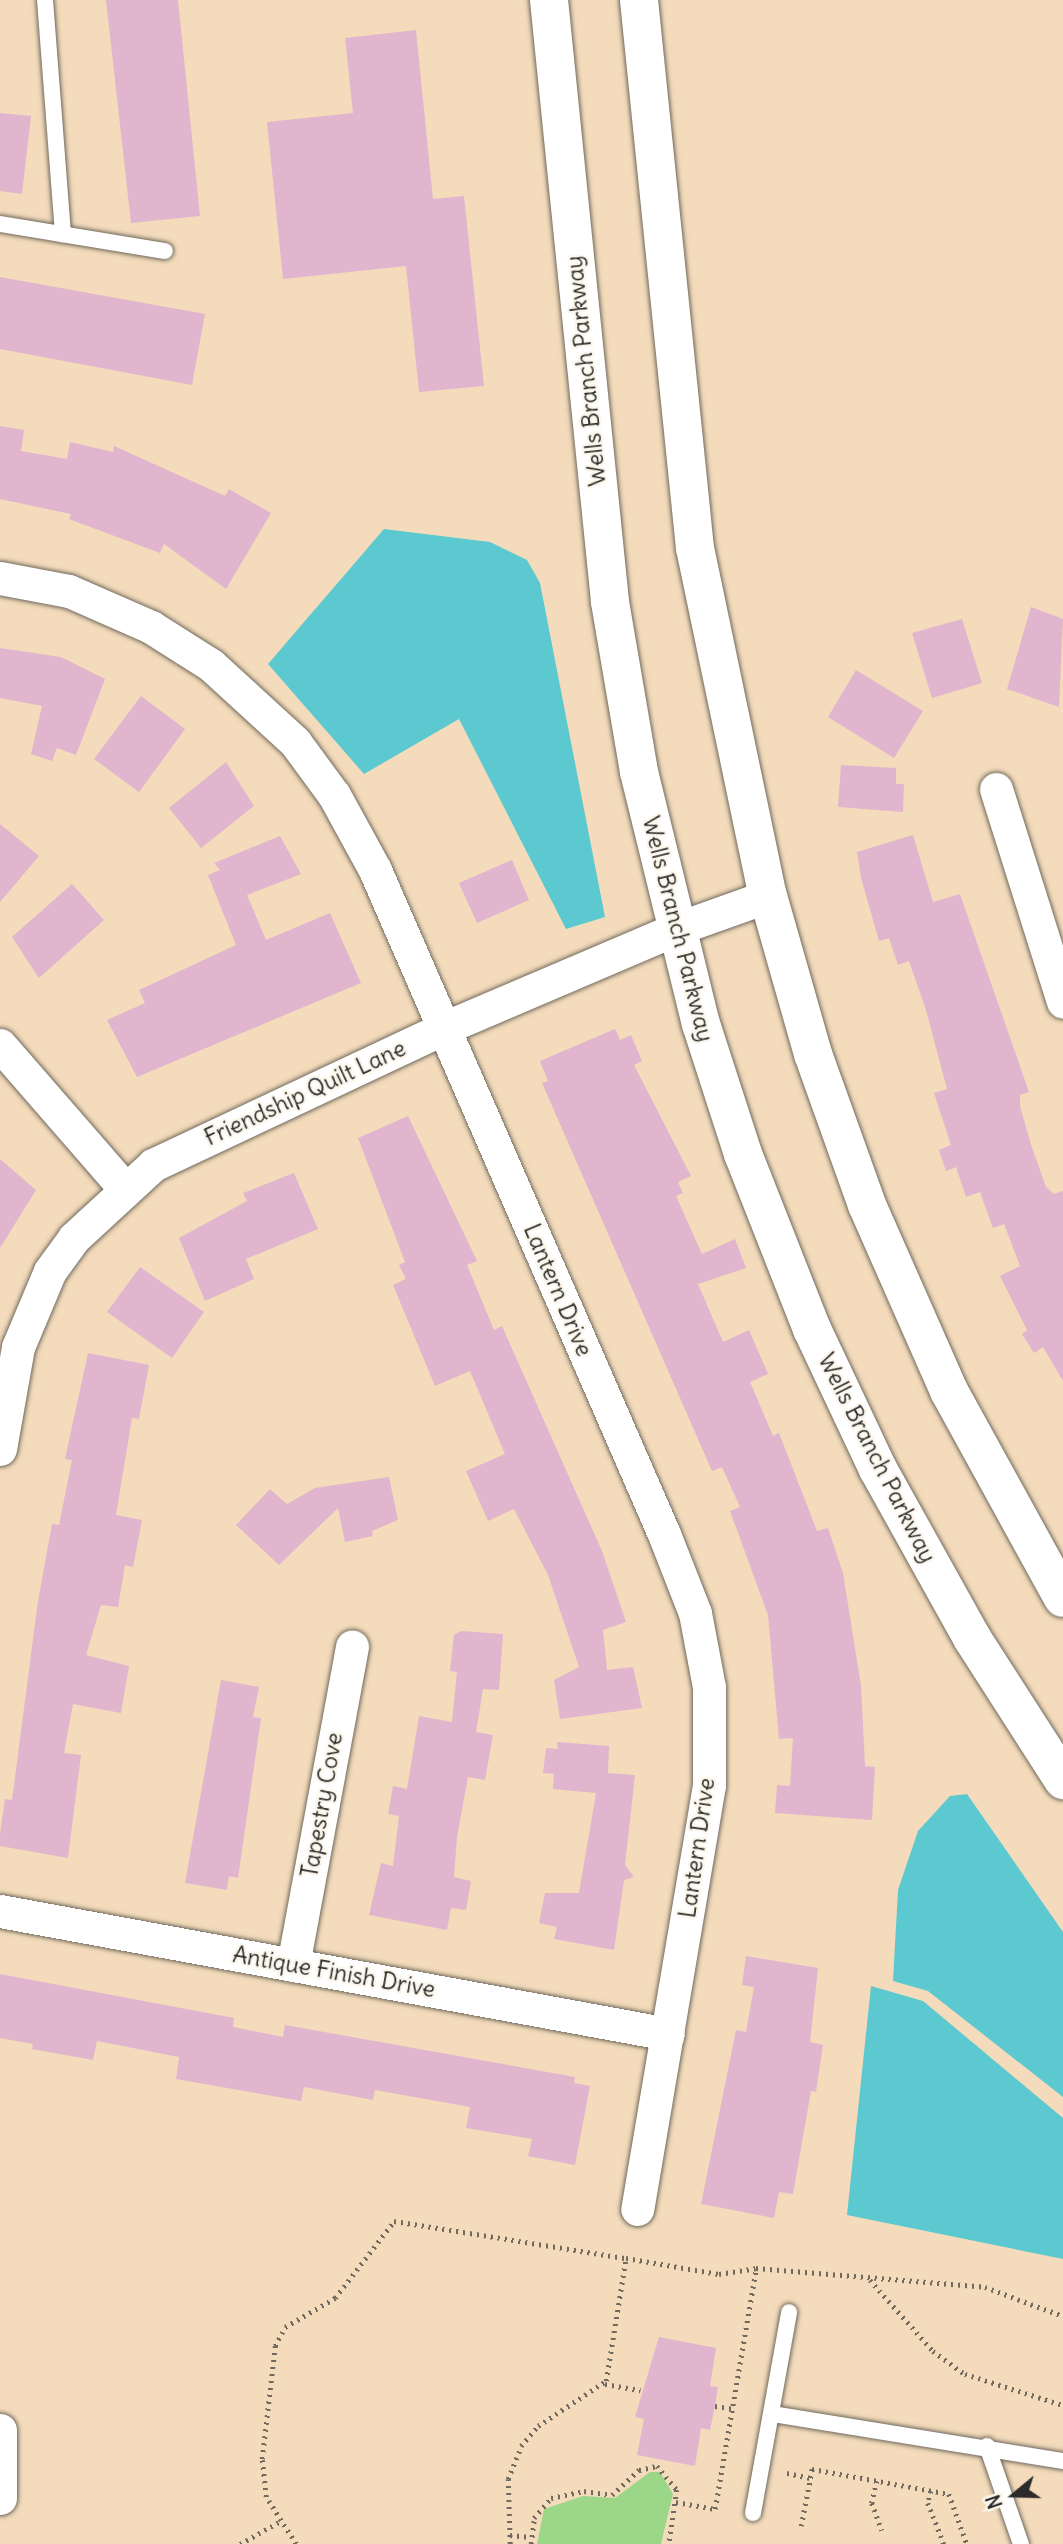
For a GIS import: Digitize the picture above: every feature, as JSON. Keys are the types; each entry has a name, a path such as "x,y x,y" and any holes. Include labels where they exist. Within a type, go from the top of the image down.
{"main road":[{"name":"Wells Branch Parkway","path":"549,0 610,601 639,772 676,929 743,1154 811,1329 878,1469 972,1638 1063,1780"},
{"path":"639,0 695,548 768,896 813,1054 869,1211 949,1391 1063,1598"}],"street":[{"name":"Lantern Drive","path":"0,578 69,591 151,627 211,665 295,742 334,795 374,870 444,1028 695,1613 709,1687 709,1785 637,2209"},
{"path":"996,789 1063,1002"},
{"name":"Friendship Quilt Lane","path":"0,1449 18,1347 33,1304 74,1238 153,1165 444,1028 676,929 768,896"},
{"path":"0,1045 125,1189"},
{"name":"Tapestry Cove","path":"293,1965 352,1646"},
{"name":"Antique Finish Drive","path":"0,1911 668,2034"},
{"path":"0,2430 0,2498"}],"lane":[{"path":"45,0 63,234"},
{"path":"0,224 165,251"},
{"path":"753,2513 789,2312"},
{"path":"772,2414 987,2446 1063,2461"},
{"path":"987,2446 1021,2544"}],"path":[{"path":"296,2544 279,2522 266,2497 262,2459 275,2346 285,2327 335,2298 394,2221 719,2274 756,2268"},
{"path":"605,2384 626,2258"},
{"path":"1063,2316 985,2287 870,2280 933,2351 964,2374 1063,2405"},
{"path":"510,2544 508,2479 521,2446 538,2426 605,2384 640,2390"},
{"path":"715,2406 733,2409"},
{"path":"531,2544 530,2537 538,2511 551,2498 584,2491 612,2495 639,2470 657,2466 677,2490 669,2544"},
{"path":"801,2526 812,2469 949,2494 967,2544"},
{"path":"787,2473 810,2478"},
{"path":"877,2481 872,2503 882,2530"},
{"path":"931,2491 928,2503 944,2544"},
{"path":"240,2544 279,2522"},
{"path":"510,2535 530,2537"}],"green space":[{"path":"650,2472 660,2472 673,2494 661,2544 537,2544 544,2509 583,2496 615,2498"}],"water":[{"path":"384,529 490,542 527,560 540,583 605,917 566,929 459,719 364,774 268,664"},
{"path":"967,1794 1063,1932 1063,2097 928,1991 893,1981 898,1890 918,1831 950,1796"},
{"path":"871,1986 923,2001 1063,2118 1063,2259 847,2215"}],"building":[{"path":"106,0 178,0 200,216 131,223"},
{"path":"416,30 433,199 464,196 484,386 419,392 406,266 283,279 267,122 353,113 345,38"},
{"path":"0,113 31,116 22,194 0,191"},
{"path":"0,277 205,314 192,385 0,349"},
{"path":"0,426 24,430 21,451 67,459 70,442 113,452 114,446 225,496 229,489 271,513 226,589 164,544 160,553 69,519 71,514 0,499"},
{"path":"1031,607 1063,619 1059,707 1007,689"},
{"path":"962,619 982,683 932,698 912,633"},
{"path":"0,648 61,657 105,679 76,755 57,748 52,761 31,754 42,706 0,698"},
{"path":"856,670 923,711 894,758 828,717"},
{"path":"141,696 185,729 139,792 94,759"},
{"path":"226,762 254,806 201,848 169,808"},
{"path":"841,765 896,768 896,784 904,784 903,812 838,807"},
{"path":"0,824 39,856 0,902"},
{"path":"913,835 933,902 960,894 1029,1092 1020,1095 1020,1106 1031,1145 1046,1187 1054,1194 1063,1191 1063,1381 1043,1347 1034,1353 1022,1334 1027,1330 1000,1276 1020,1266 1004,1224 993,1228 980,1192 966,1197 956,1167 946,1171 939,1150 951,1145 934,1093 947,1089 926,1010 909,961 898,965 889,938 879,941 861,878 857,852"},
{"path":"280,836 301,874 247,895 266,940 330,913 361,983 137,1077 107,1020 145,1003 139,990 236,945 208,875 220,870 214,863"},
{"path":"512,860 529,900 477,923 459,883"},
{"path":"72,884 104,920 39,978 12,937"},
{"path":"615,1029 620,1040 631,1035 642,1061 634,1065 691,1176 678,1182 683,1193 676,1196 702,1254 735,1239 746,1268 698,1284 723,1342 749,1330 768,1374 750,1382 773,1436 779,1433 817,1531 828,1528 843,1573 861,1686 865,1766 875,1767 872,1820 775,1813 777,1785 790,1786 793,1738 779,1739 768,1615 730,1511 740,1507 722,1467 712,1471 542,1083 548,1081 540,1061"},
{"path":"408,1116 477,1261 467,1265 494,1330 502,1326 602,1551 626,1622 603,1630 607,1670 633,1667 642,1708 560,1719 554,1680 579,1667 548,1575 514,1509 488,1521 466,1471 505,1454 470,1371 435,1386 393,1285 406,1279 399,1265 405,1262 358,1138"},
{"path":"0,1159 36,1190 0,1248"},
{"path":"294,1173 318,1229 246,1259 254,1279 205,1301 179,1238 247,1201 243,1193"},
{"path":"140,1267 204,1312 172,1358 107,1312"},
{"path":"88,1353 149,1365 139,1419 132,1418 116,1515 142,1520 133,1567 125,1565 118,1607 101,1605 86,1655 129,1666 121,1713 73,1704 64,1753 81,1755 68,1858 0,1846 0,1834 5,1799 12,1800 38,1601 52,1524 59,1525 72,1460 65,1459"},
{"path":"389,1477 398,1520 372,1531 373,1536 345,1542 338,1508 279,1565 236,1525 270,1489 287,1504 315,1488"},
{"path":"461,1631 503,1634 499,1690 483,1689 476,1732 493,1735 485,1780 468,1777 457,1837 454,1877 471,1881 466,1910 451,1908 447,1930 369,1915 381,1863 393,1866 399,1816 388,1814 393,1786 407,1789 419,1716 452,1722 457,1672 450,1671 454,1635"},
{"path":"221,1680 259,1687 253,1717 261,1718 238,1878 229,1876 227,1890 185,1883"},
{"path":"557,1742 609,1746 608,1773 635,1775 625,1865 634,1877 624,1880 614,1950 554,1939 557,1927 539,1923 545,1893 579,1893 596,1793 553,1789 554,1774 543,1773 546,1748 558,1749"},
{"path":"746,1956 818,1968 810,2042 823,2045 816,2092 811,2091 793,2194 779,2192 774,2218 701,2204 736,2030 746,2032 754,1987 742,1985"},
{"path":"0,1974 234,2018 233,2027 283,2037 285,2025 575,2077 574,2083 590,2086 575,2165 528,2156 532,2139 466,2128 470,2107 375,2090 373,2100 304,2087 301,2101 176,2079 179,2057 97,2041 93,2060 32,2049 33,2044 0,2038"},
{"path":"659,2337 716,2348 710,2386 718,2387 715,2406 710,2430 701,2428 695,2466 637,2455 644,2419 635,2417"}]}
